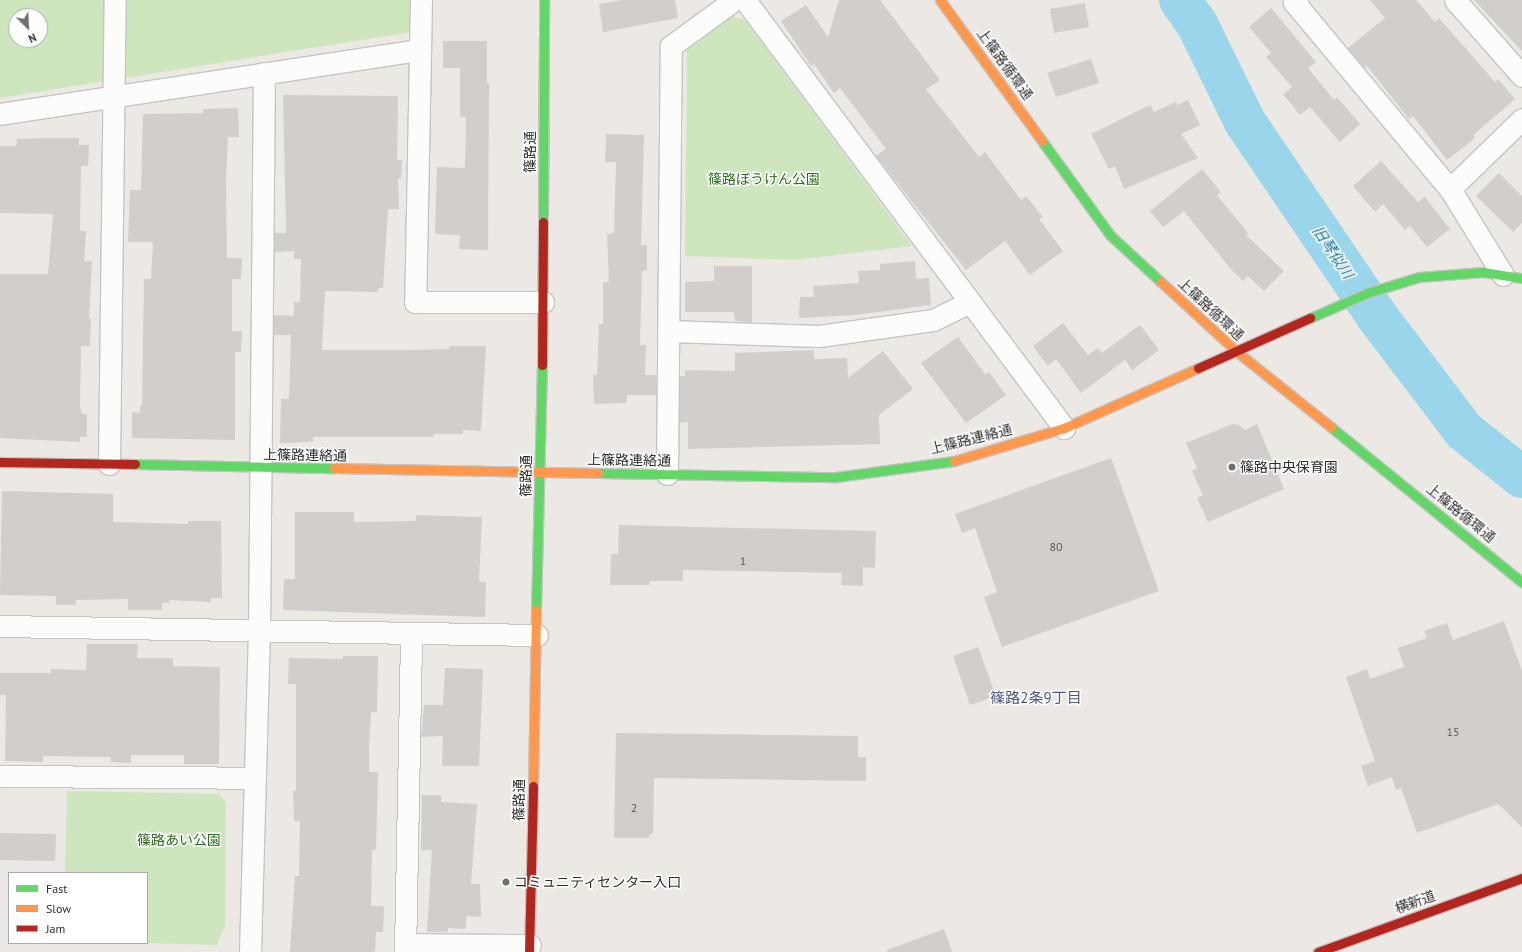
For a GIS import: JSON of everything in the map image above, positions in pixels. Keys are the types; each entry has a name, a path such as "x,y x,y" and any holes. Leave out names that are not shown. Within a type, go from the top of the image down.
{"street":[{"path":"110,464 115,0"},
{"path":"421,0 415,302 543,302"},
{"name":"篠路通","path":"529,949 537,635 543,302 544,0"},
{"path":"667,474 671,46 734,0"},
{"path":"745,0 1064,428"},
{"name":"上篠路循環通","path":"940,0 1110,235 1236,351 1495,558 1522,582"},
{"path":"1297,0 1294,2 1450,189 1503,275"},
{"path":"1456,0 1522,76"},
{"path":"0,114 115,95 420,50"},
{"path":"250,952 259,632 259,469 264,73"},
{"path":"1450,189 1522,119"},
{"name":"上篠路連絡通","path":"0,462 259,469 836,477 952,461 1064,428 1367,293 1419,277 1503,275"},
{"path":"668,331 819,336 932,320 970,302"},
{"path":"0,626 259,632 537,635"},
{"path":"411,633 405,948 529,949"},
{"path":"0,776 255,778"},
{"name":"横新道","path":"1318,952 1522,878"}],"green space":[{"path":"0,0 411,0 411,32 0,98"},
{"name":"篠路ぼうけん公園","path":"732,16 745,20 912,246 795,260 685,256 687,50"},
{"name":"篠路あい公園","path":"67,791 219,794 226,802 225,926 217,945 148,943 148,872 65,872"}],"building":[{"path":"623,0 675,0 678,18 603,32 599,4"},
{"path":"839,0 880,0 940,80 926,89 979,157 985,152 1021,200 1026,196 1043,217 1039,219 1063,251 1030,275 1005,241 966,270 876,156 886,149 840,88 834,93 814,64 811,66 781,21 806,5 828,37"},
{"path":"1370,0 1416,0 1435,22 1439,18 1495,82 1498,79 1515,99 1473,135 1475,138 1447,160 1413,116 1409,119 1367,66 1365,68 1348,48 1385,18"},
{"path":"1474,0 1522,0 1522,51"},
{"path":"1085,3 1089,27 1054,33 1050,9"},
{"path":"1271,8 1316,62 1308,68 1334,100 1337,97 1360,124 1340,142 1310,107 1300,115 1283,94 1292,87 1266,57 1271,53 1249,27"},
{"path":"443,41 487,41 487,83 489,83 488,250 459,249 460,235 435,234 437,167 465,168 466,117 460,117 460,68 443,68"},
{"path":"1091,59 1099,83 1056,97 1047,73"},
{"path":"283,95 398,96 397,160 402,160 401,179 398,178 399,209 388,209 383,288 378,288 378,292 325,291 322,350 449,349 449,346 486,346 481,431 463,430 463,434 434,434 433,437 313,437 313,442 280,443 281,399 289,399 291,335 274,335 274,315 294,316 294,302 300,302 301,259 294,259 294,251 275,252 275,233 286,233"},
{"path":"1188,100 1200,125 1181,134 1198,158 1124,189 1115,166 1109,169 1091,134 1150,105 1154,112 1176,102 1177,105"},
{"path":"238,108 239,137 228,137 226,182 227,258 242,258 241,279 232,279 232,331 242,331 241,352 235,352 235,440 132,438 132,412 140,413 140,406 142,406 144,279 151,279 153,242 128,242 130,190 141,190 143,114 203,113 203,109"},
{"path":"606,134 644,135 641,245 647,245 647,270 642,271 640,345 646,345 645,375 656,375 656,395 627,395 627,403 594,404 593,375 597,375 599,324 603,324 603,282 609,282 607,234 614,233 616,162 605,162"},
{"path":"79,138 79,145 89,145 88,166 81,166 80,231 86,231 84,261 92,261 89,319 91,319 90,346 81,346 80,407 82,414 87,414 87,437 80,437 80,442 0,438 0,274 48,274 53,214 0,213 0,146 16,146 17,139"},
{"path":"1381,161 1418,202 1425,197 1450,229 1427,247 1410,226 1405,230 1383,204 1375,212 1353,186"},
{"path":"1202,169 1221,192 1217,195 1248,233 1246,235 1284,271 1264,291 1248,276 1243,281 1230,268 1184,211 1163,227 1150,211"},
{"path":"1499,173 1522,196 1522,223 1513,232 1476,196"},
{"path":"915,261 916,279 929,278 931,305 855,315 799,318 800,297 814,297 813,286 859,283 858,271 880,270 880,264"},
{"path":"714,266 752,266 752,322 735,321 734,312 685,312 685,282 714,281"},
{"path":"1063,323 1088,355 1098,348 1102,353 1140,325 1159,350 1132,370 1125,360 1081,393 1056,359 1048,366 1033,346"},
{"path":"958,337 985,374 989,372 1006,395 966,423 921,363"},
{"path":"814,350 814,359 847,358 848,378 883,351 913,389 879,415 880,444 688,449 688,422 680,423 680,376 685,376 685,370 735,371 735,353"},
{"path":"1232,424 1239,425 1245,430 1257,424 1284,489 1208,522 1197,498 1203,495 1192,471 1197,468 1186,443"},
{"path":"1111,458 1159,591 1002,647 984,597 997,592 975,528 962,533 955,514"},
{"path":"2,491 113,494 113,522 188,524 188,521 221,521 222,598 211,598 211,602 169,600 169,603 162,603 162,610 128,610 128,599 76,600 76,605 56,605 56,596 0,595"},
{"path":"295,512 354,512 354,522 416,521 416,515 482,517 479,582 486,582 485,617 283,610 284,579 295,579"},
{"path":"619,525 876,531 875,568 863,567 863,586 841,585 842,573 683,570 683,581 650,581 650,585 610,585 611,554 618,554"},
{"path":"1504,621 1522,671 1522,827 1498,804 1417,833 1401,788 1396,790 1392,777 1368,786 1361,766 1375,761 1346,677 1367,669 1370,679 1404,667 1398,648 1427,638 1424,631 1447,623 1453,640"},
{"path":"87,644 138,644 137,658 173,658 173,666 220,667 219,764 184,764 184,755 131,755 131,763 111,762 111,757 43,756 43,762 5,761 6,695 0,695 0,673 51,673 51,669 86,670"},
{"path":"978,647 996,696 970,705 953,656"},
{"path":"343,656 378,656 377,712 371,712 369,747 369,772 378,772 376,850 372,850 371,906 384,906 383,932 376,932 375,952 290,952 295,876 299,876 300,821 294,821 293,791 296,791 296,684 288,684 289,658 343,659"},
{"path":"445,668 483,669 479,766 442,766 443,736 421,737 424,705 443,705"},
{"path":"616,733 858,736 858,757 866,757 866,781 654,778 653,834 650,834 649,838 614,838"},
{"path":"422,795 441,795 441,802 477,804 471,884 480,884 481,917 466,916 466,929 448,928 448,932 427,932 432,850 421,850"},
{"path":"0,833 56,834 55,861 0,860"},
{"path":"944,929 952,952 887,952 887,950"}],"waterway":[{"name":"旧琴似川","path":"1180,0 1197,24 1245,122 1376,315 1464,431 1522,477"}],"traffic: fast":[{"path":"543,222 544,0"},
{"path":"1042,141 1110,235 1161,282"},
{"path":"1310,318 1367,293 1419,277 1483,272 1522,278"},
{"path":"536,610 542,365"},
{"path":"1331,427 1522,582"},
{"path":"598,473 836,477 954,461"},
{"path":"135,464 334,468"}],"traffic: slow":[{"path":"940,0 1042,141"},
{"path":"1161,282 1236,351 1331,427"},
{"path":"954,461 1064,428 1198,368"},
{"path":"334,468 598,473"},
{"path":"533,786 536,610"}],"traffic: jam":[{"path":"542,365 543,222"},
{"path":"1198,368 1310,318"},
{"path":"0,462 135,464"},
{"path":"529,952 533,786"},
{"path":"1318,952 1522,878"}],"place":[{"name":"篠路中央保育園","path":"1232,467"},
{"name":"コミュニティセンター入口","path":"506,882"}],"district":[{"name":"篠路2条9丁目","path":"1036,698"}]}
